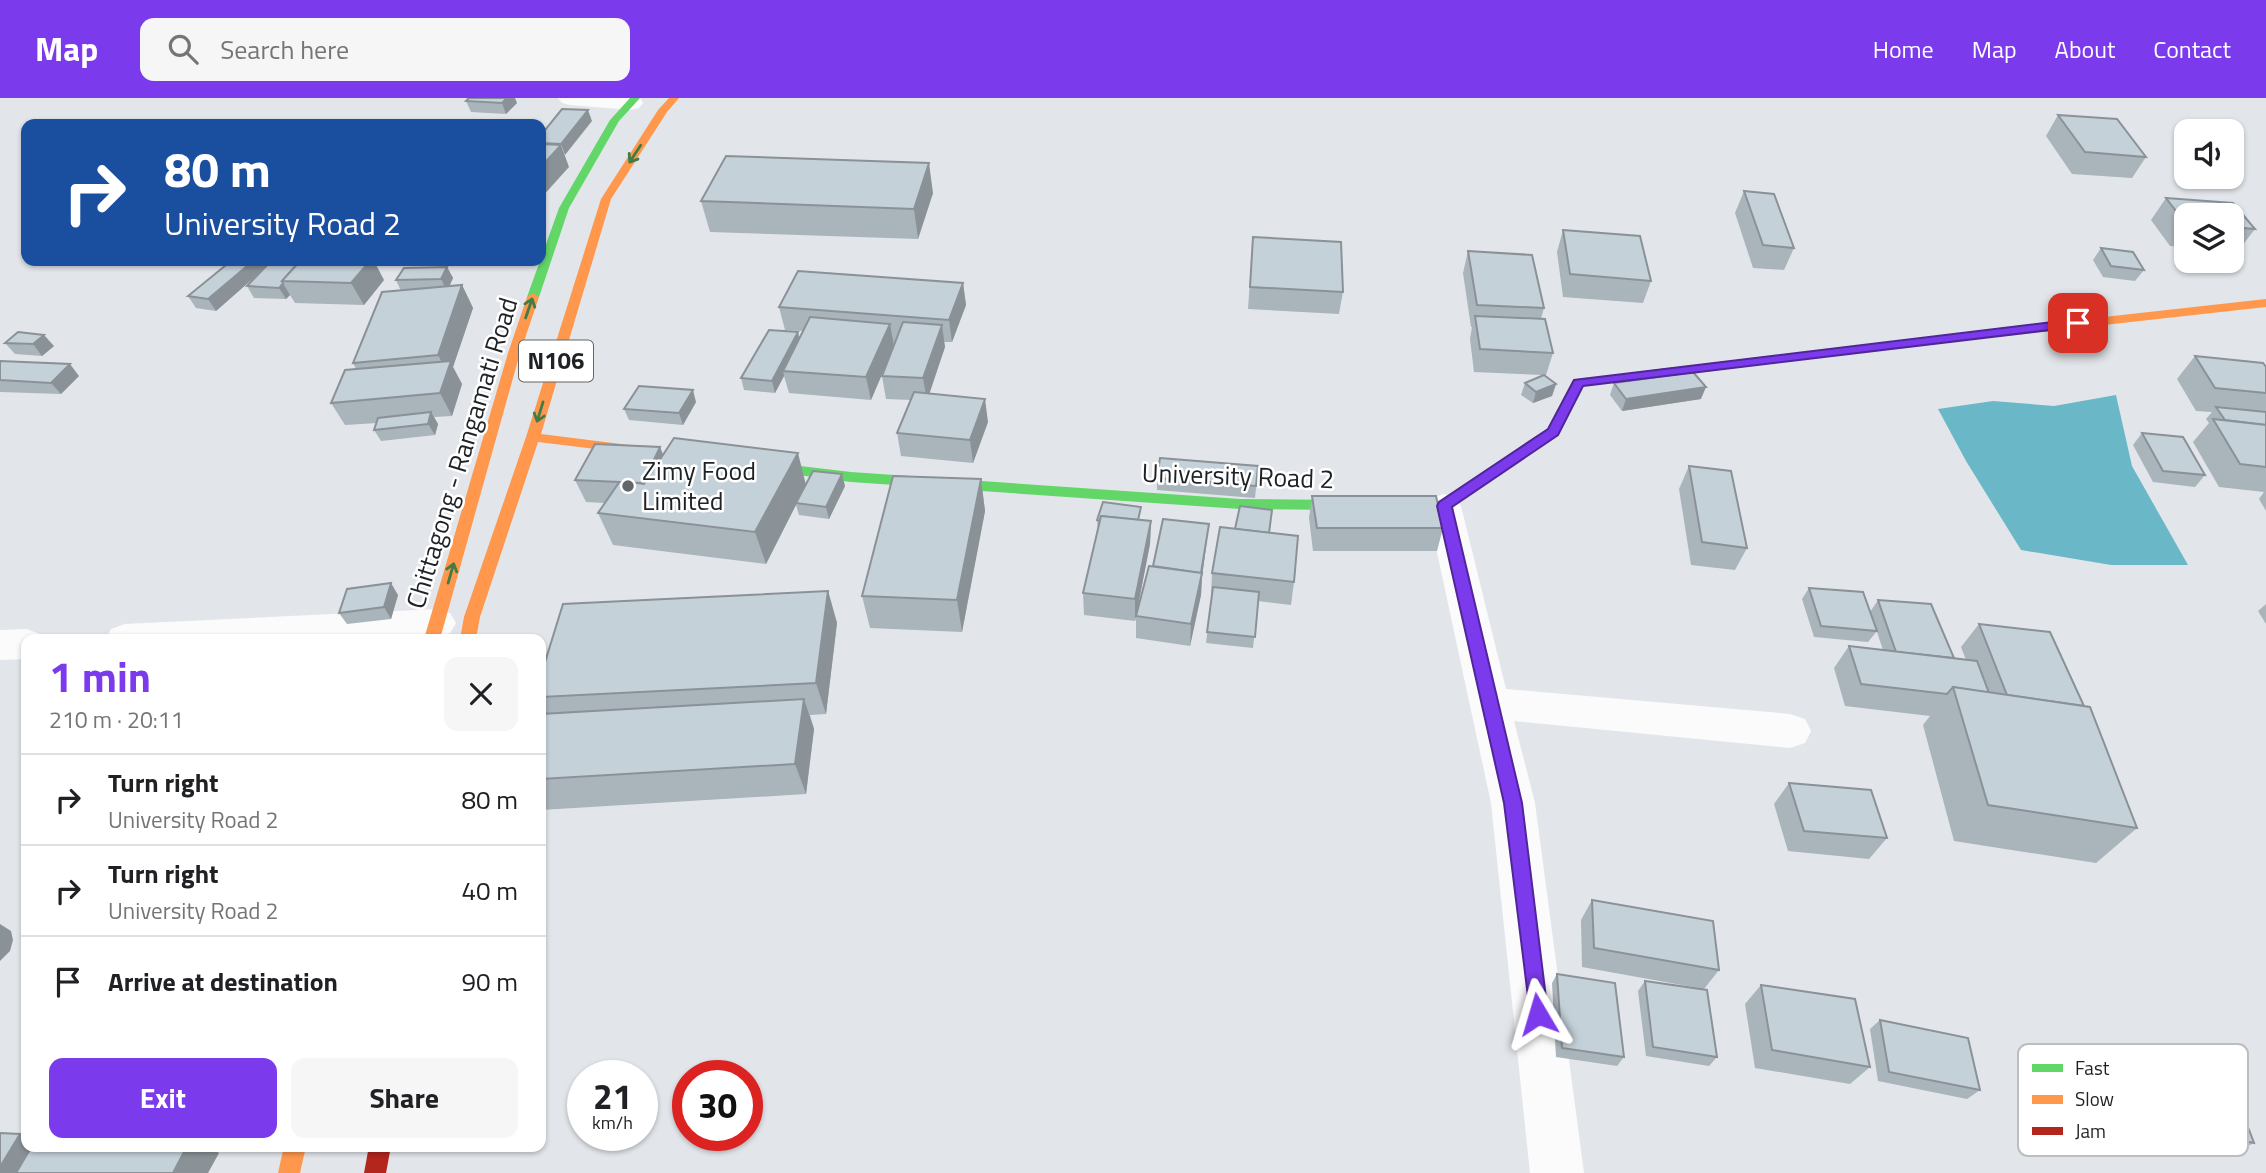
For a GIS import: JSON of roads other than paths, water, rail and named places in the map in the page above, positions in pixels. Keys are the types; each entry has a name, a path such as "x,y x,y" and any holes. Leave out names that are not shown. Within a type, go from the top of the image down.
{"main road":[{"name":"N106","path":"446,634 472,617 533,437 606,199 663,110 674,98"},
{"name":"Chittagong - Rangamati Road","path":"546,260 564,208 615,120 633,100"},
{"name":"Chittagong - Rangamati Road","path":"446,634 514,353 544,266"},
{"path":"1444,506 1553,432 1578,383 2266,303"},
{"path":"533,437 657,453"},
{"name":"University Road 2","path":"740,463 851,477 1240,504 1444,506"},
{"path":"289,1173 294,1152"},
{"path":"375,1173 379,1152"}],"street":[{"path":"569,98 633,100"},
{"path":"1444,506 1513,803 1557,1173"},
{"path":"0,645 21,644"},
{"path":"1489,703 1790,731"}],"water":[{"path":"2116,395 2132,466 2188,565 2111,565 2021,550 1966,461 1938,409 1993,401 2054,406"}],"place":[{"name":"Zimy Food Limited","path":"628,486"}]}
